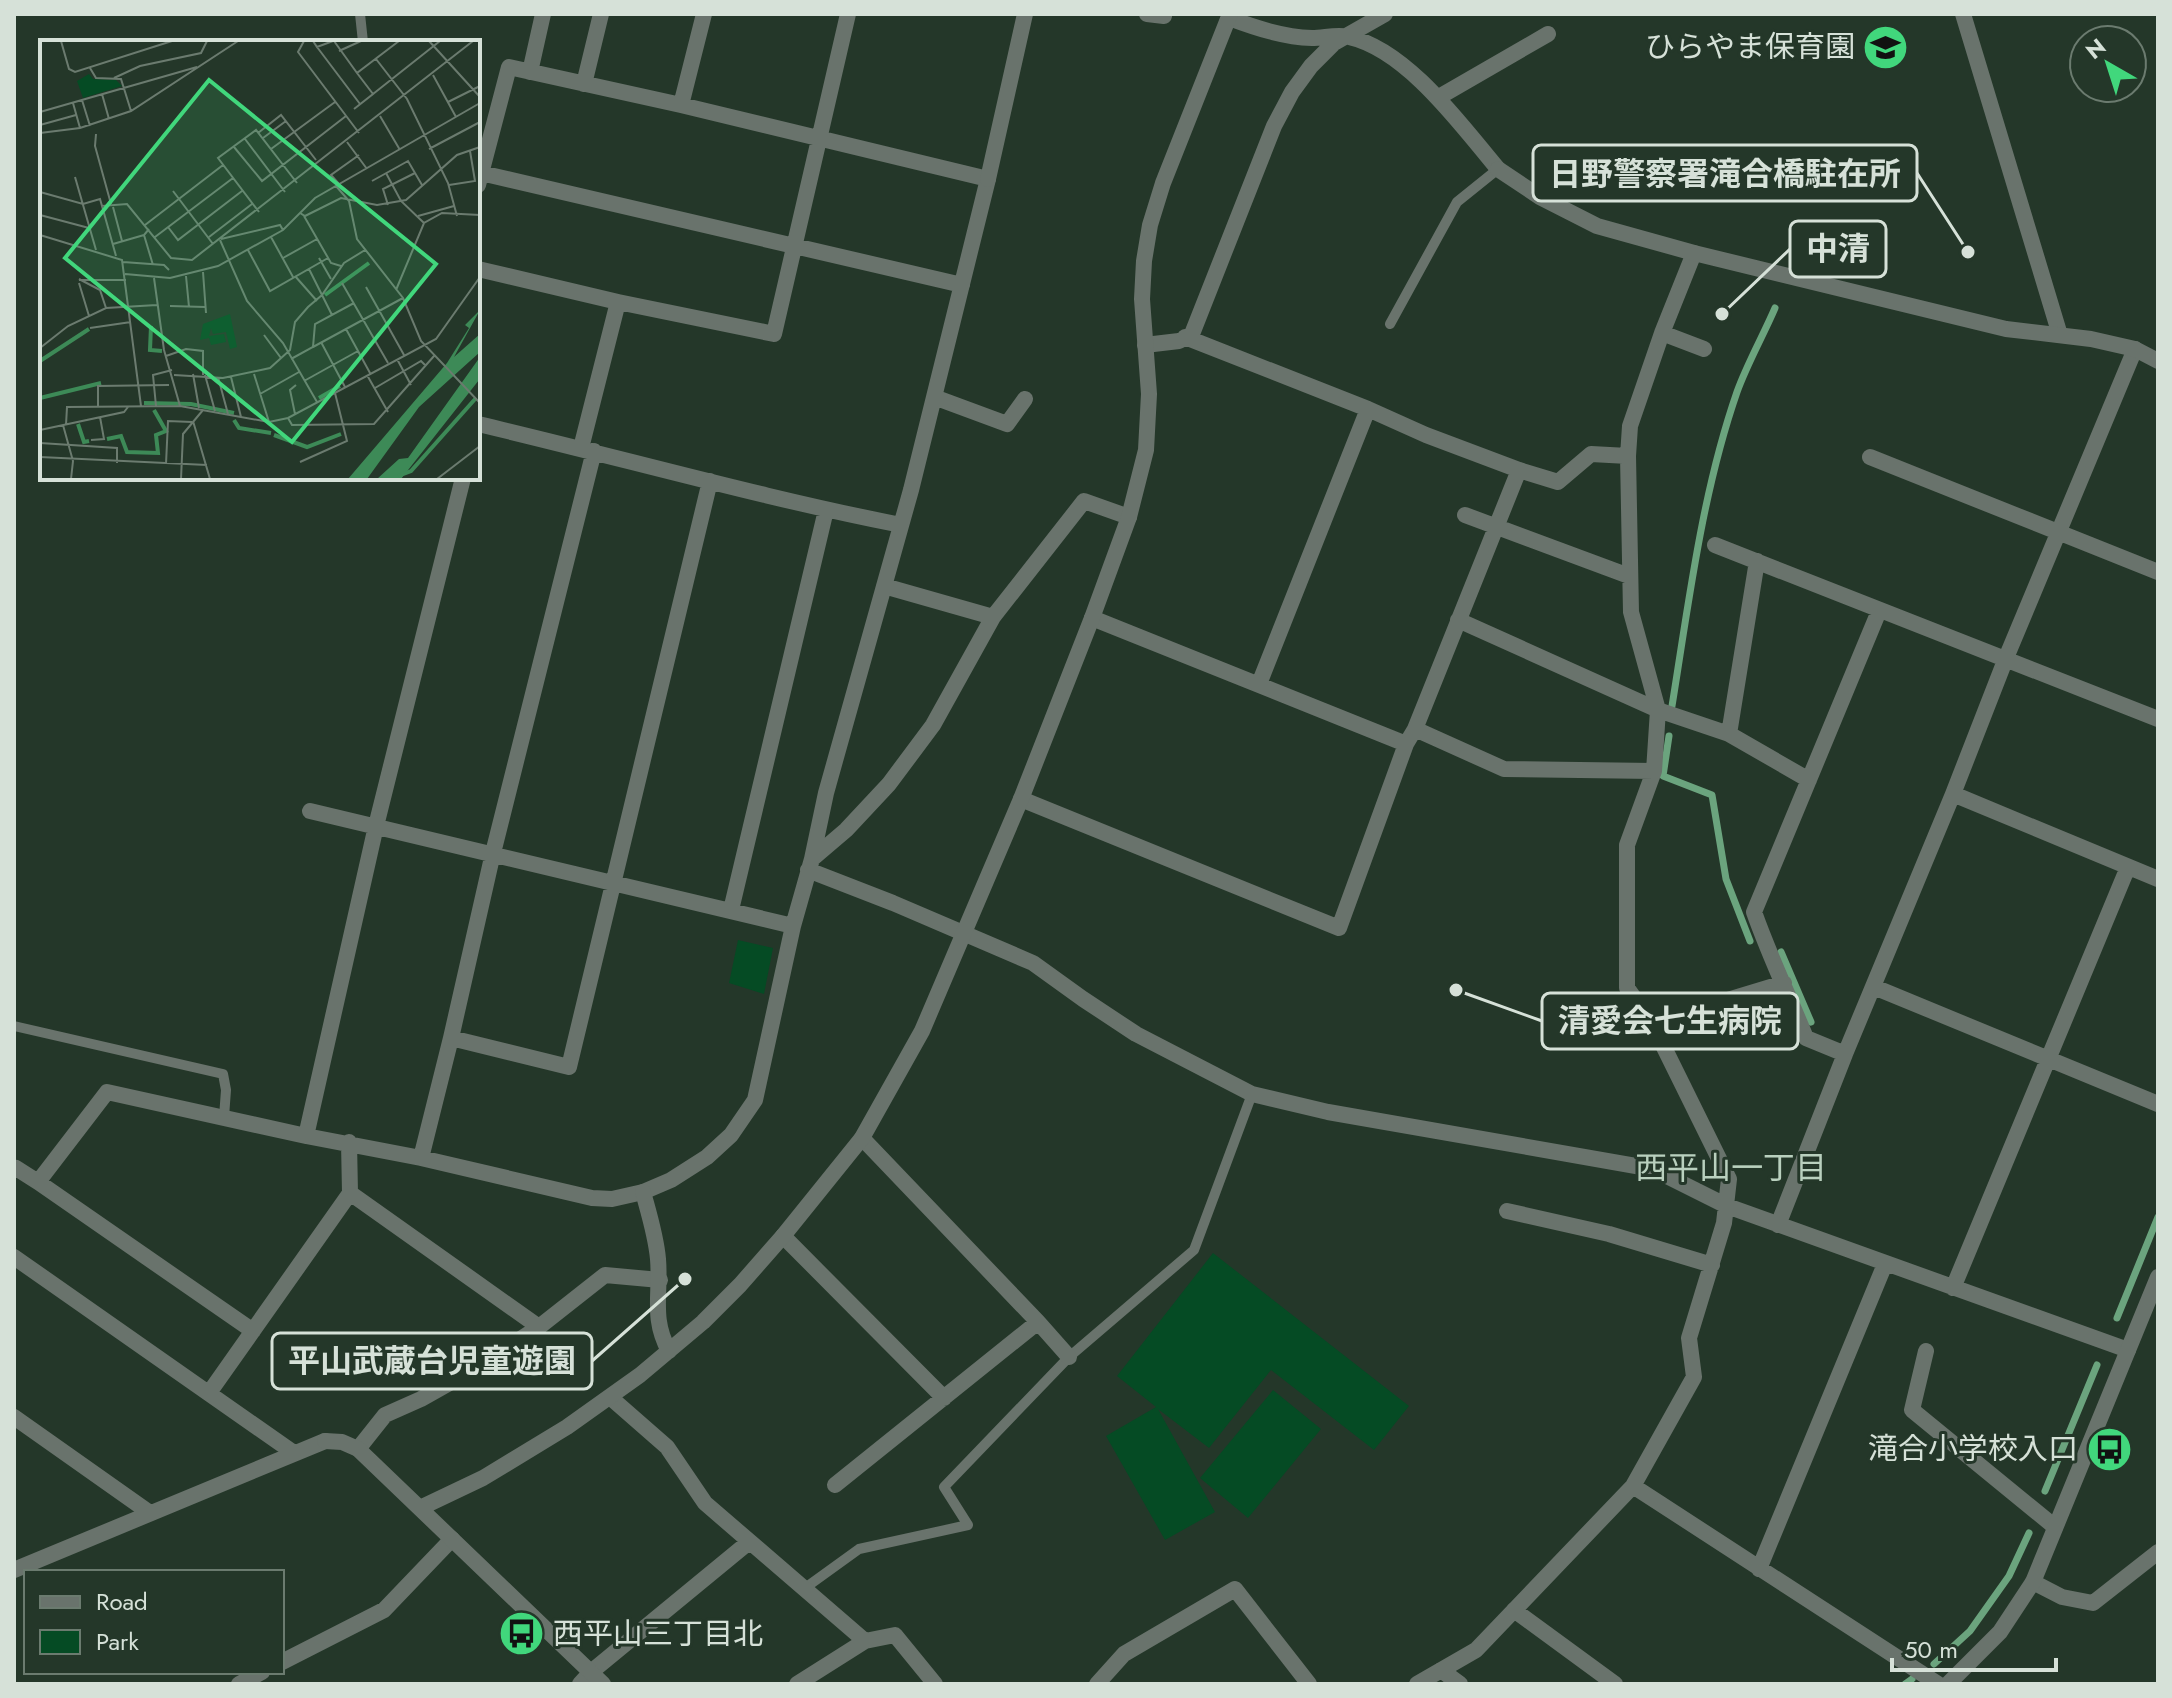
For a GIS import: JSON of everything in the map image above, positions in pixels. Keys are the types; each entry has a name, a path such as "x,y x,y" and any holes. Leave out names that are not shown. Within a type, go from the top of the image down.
{"street":[{"path":"530,72 543,14"},
{"path":"584,84 601,14"},
{"path":"681,105 704,14"},
{"path":"480,269 774,334 848,14"},
{"path":"38,1182 107,1092 306,1136 349,1142 592,1198 612,1199 643,1192 671,1180 707,1157 731,1135 755,1100 826,793 934,397 1025,14"},
{"path":"1147,14 1164,16"},
{"path":"1145,345 1179,341 1192,334 1274,126 1292,92 1311,66 1334,43 1385,14"},
{"path":"1963,14 2060,335"},
{"path":"420,1508 527,1453 611,1398 703,1322 783,1236 862,1138 922,1031 1021,799 1129,517 1146,450 1149,394 1142,299 1150,225 1163,183 1230,16 1288,36 1346,36 1373,45 1439,97 1498,169 1540,197 1597,226 1694,253 2006,329 2091,339 2135,349 2158,361"},
{"path":"1439,97 1548,34"},
{"path":"962,285 796,245 480,179 509,67 988,179"},
{"path":"1417,1684 1476,1650 1633,1486 1694,1377 1689,1338 1724,1223 1729,1179 1652,1023 1627,988 1627,845 1654,771 1658,710 1631,612 1630,426 1694,253"},
{"path":"421,1158 588,450 618,302"},
{"path":"1662,333 1704,349"},
{"path":"1185,337 1426,435 1558,482 1591,454 1628,456"},
{"path":"1778,1225 2006,658 2135,349"},
{"path":"934,397 1007,424 1025,399"},
{"path":"1259,684 1368,409"},
{"path":"480,424 826,510 901,525"},
{"path":"1870,457 2158,572"},
{"path":"1021,799 1339,928 1410,737 1519,470"},
{"path":"306,1136 376,826 462,480"},
{"path":"451,1038 569,1067 710,481"},
{"path":"810,864 889,784 933,725 993,617 1084,501 1129,517"},
{"path":"731,910 826,510"},
{"path":"1465,515 1629,576"},
{"path":"1715,545 2158,719"},
{"path":"1729,734 1757,561"},
{"path":"884,586 993,617"},
{"path":"1845,1054 1806,1038 1754,912 1879,611"},
{"path":"1092,618 1259,684 1504,769 1654,771"},
{"path":"1458,620 1658,710 1729,734 1809,780"},
{"path":"1953,794 2158,879"},
{"path":"310,811 793,926"},
{"path":"810,864 1033,963 1136,1034 1252,1094 1328,1112 1653,1169 1727,1206 2128,1350"},
{"path":"1953,1288 2128,867"},
{"path":"1652,1023 1784,983"},
{"path":"1874,987 2158,1104"},
{"path":"862,1138 1069,1357"},
{"path":"209,1393 350,1193 349,1142"},
{"path":"15,1168 253,1331"},
{"path":"643,1192 654,1233 660,1280 658,1322 669,1351"},
{"path":"350,1193 539,1327"},
{"path":"1507,1211 1609,1234 1712,1265"},
{"path":"783,1236 944,1398"},
{"path":"14,1257 294,1453"},
{"path":"1759,1569 1885,1264"},
{"path":"358,1449 385,1415 476,1368 539,1327 605,1275 660,1280"},
{"path":"1948,1684 2000,1632 2033,1582 2158,1277"},
{"path":"835,1485 1038,1322"},
{"path":"1926,1351 1912,1410 2055,1527"},
{"path":"611,1398 667,1447 705,1503 865,1641"},
{"path":"14,1417 150,1513"},
{"path":"14,1570 294,1453 325,1441 342,1442 358,1449 420,1508 592,1680 749,1542"},
{"path":"1633,1486 1938,1684"},
{"path":"284,1661 384,1610 452,1539"},
{"path":"2033,1582 2062,1597 2093,1603 2158,1552"},
{"path":"1097,1684 1124,1654 1235,1589 1309,1684"},
{"path":"1514,1610 1615,1684"},
{"path":"797,1684 865,1641 895,1635 935,1684"},
{"path":"1441,1670 1460,1684"},
{"path":"239,1684 258,1674"}],"lane":[{"path":"360,14 363,40"},
{"path":"1390,324 1457,202 1498,169"},
{"path":"14,1026 223,1074 226,1090 224,1117"},
{"path":"805,1588 859,1549 968,1525 944,1487 1069,1357 1194,1250 1252,1094"}],"green space":[{"path":"738,940 773,948 764,994 729,983"},
{"path":"1213,1253 1409,1406 1374,1450 1271,1370 1209,1448 1158,1409 1215,1512 1165,1540 1106,1436 1156,1407 1117,1376"},
{"path":"1273,1390 1321,1429 1248,1518 1200,1478"}],"waterway":[{"path":"1672,706 1714,469 1737,392 1775,308"},
{"path":"1669,736 1663,776 1712,795 1726,879 1750,941"},
{"path":"1781,952 1811,1022"},
{"path":"2117,1318 2158,1217"},
{"path":"2045,1491 2097,1365"},
{"path":"1934,1664 1970,1631 2009,1576 2029,1533"},
{"path":"1905,1684 1912,1679"}],"place":[{"name":"ひらやま保育園","path":"1886,47"},
{"name":"日野警察署滝合橋駐在所","path":"1968,252"},
{"name":"中清","path":"1722,314"},
{"name":"清愛会七生病院","path":"1456,990"},
{"name":"平山武蔵台児童遊園","path":"685,1279"},
{"name":"滝合小学校入口","path":"2109,1449"},
{"name":"西平山三丁目北","path":"522,1634"}],"district":[{"name":"西平山一丁目","path":"1731,1168"}]}
